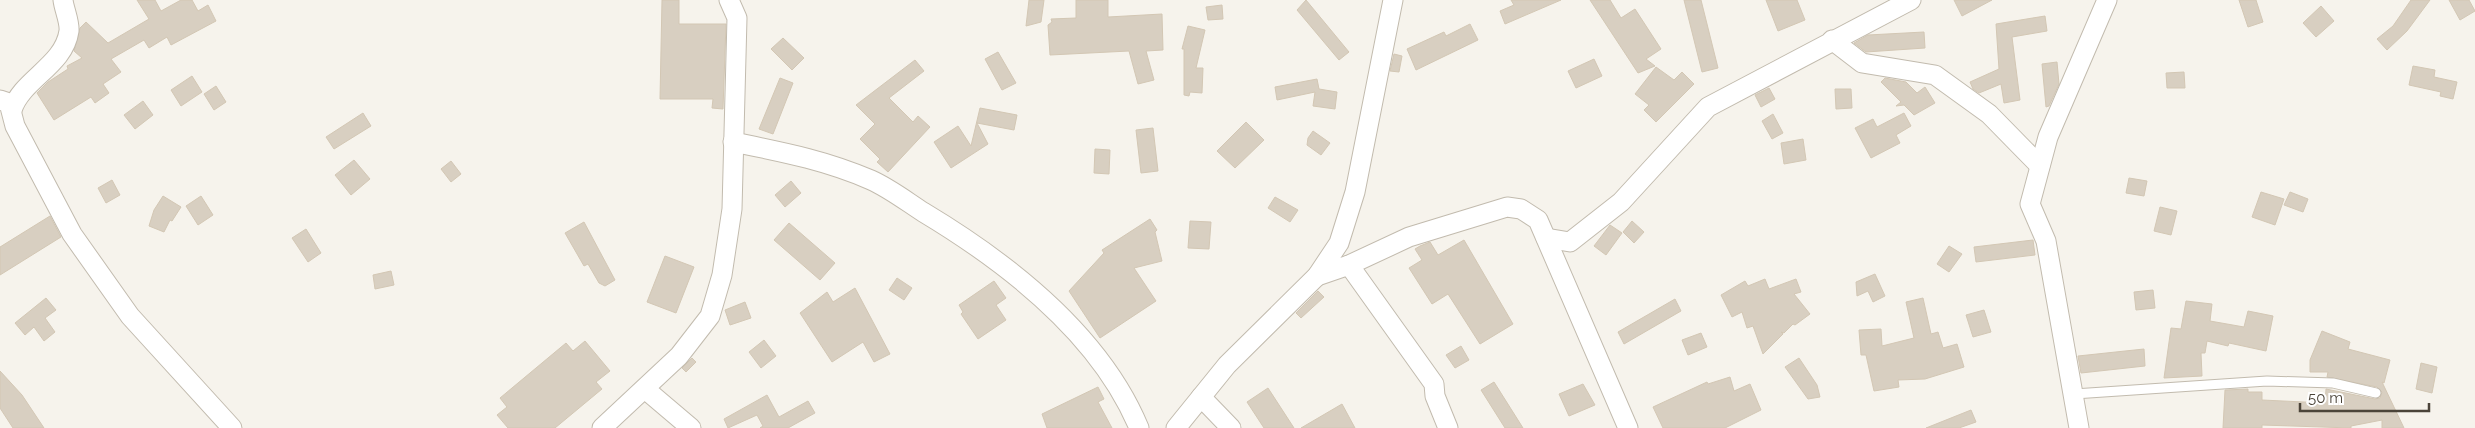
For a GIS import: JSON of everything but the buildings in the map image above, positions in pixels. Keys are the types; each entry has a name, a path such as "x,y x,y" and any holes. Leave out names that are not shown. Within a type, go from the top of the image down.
{"street":[{"path":"63,0 69,31 58,56 16,98 6,105 15,126 72,234 130,316 232,428"},
{"path":"602,428 678,356 710,316 722,275 732,209 732,142 737,18 730,0"},
{"path":"1176,428 1227,365 1317,276 1339,243 1355,192 1393,0"},
{"path":"1546,238 1570,242 1621,202 1708,107 1911,0"},
{"path":"2079,428 2046,241 2030,204 2048,137 2106,0"},
{"path":"1832,40 1862,63 1935,75 1989,114 2040,166"},
{"path":"732,142 804,156 873,181 959,233 1056,309 1110,373 1139,428"},
{"path":"1317,276 1348,265 1409,237 1506,207 1521,209 1538,220 1628,428"},
{"path":"1348,265 1434,384 1436,396 1448,428"},
{"path":"645,389 691,428"},
{"path":"1201,397 1231,428"}],"lane":[{"path":"2074,394 2267,381 2333,382 2376,393"}]}
